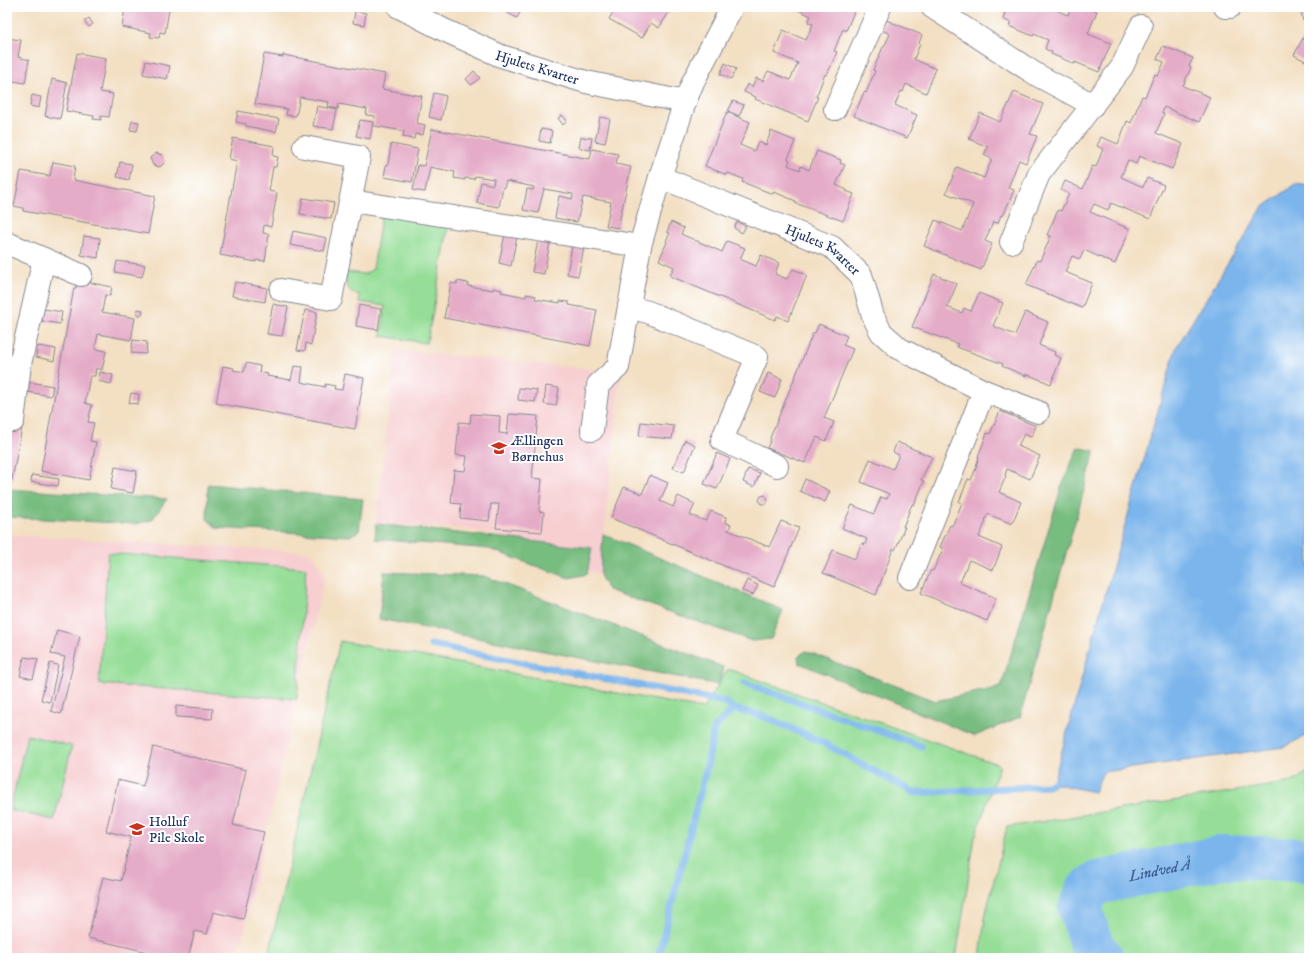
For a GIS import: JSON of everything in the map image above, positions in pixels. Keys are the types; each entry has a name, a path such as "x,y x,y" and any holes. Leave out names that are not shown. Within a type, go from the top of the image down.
{"street":[{"name":"Hjulets Kvarter","path":"399,7 501,56 586,82 685,102"},
{"path":"592,430 598,385 618,367 640,246 660,177 693,82 732,7"},
{"path":"836,109 880,7"},
{"path":"932,7 1037,75 1093,104"},
{"path":"1225,7 1230,7"},
{"path":"1011,242 1039,174 1122,67 1141,26"},
{"path":"281,290 331,299 359,157 304,147"},
{"name":"Hjulets Kvarter","path":"660,177 832,246 861,275 873,316 881,332 900,349 984,391 1038,412"},
{"path":"351,202 640,246"},
{"path":"7,243 81,275"},
{"path":"13,421 14,364 44,259"},
{"path":"629,307 648,312 757,357 722,440 777,466"},
{"path":"910,578 984,391"}],"shaded area":[{"name":"Ællingen Børnehus","path":"395,350 621,372 600,575 504,537 466,529 376,524"},
{"name":"Holluf Pile Skole","path":"7,535 309,552 325,574 238,958 7,958"}],"green space":[{"path":"382,212 449,223 427,343 381,336 385,306 359,302 360,295 349,290 346,284 345,272 365,274 373,269"},
{"path":"1078,447 1095,451 1020,717 975,736 799,663 798,656 806,651 935,701 1001,687 1061,488"},
{"path":"208,484 363,499 359,531 350,536 217,528 207,519"},
{"path":"7,489 167,499 152,520 136,524 7,517"},
{"path":"376,524 592,548 587,574 569,578 489,549 375,539"},
{"path":"603,534 783,610 771,639 752,641 608,590 600,575"},
{"path":"108,553 306,568 297,699 99,684"},
{"path":"384,572 484,576 723,667 719,685 379,619"},
{"path":"340,641 703,709 728,669 1000,765 975,837 956,958 268,958"},
{"path":"27,735 72,746 54,820 10,810"},
{"path":"1309,771 1309,958 980,958 985,917 1007,827 1293,782"}],"water":[{"path":"1296,184 1309,186 1309,734 1284,747 1103,772 1094,792 1053,783 1100,612 1176,348 1262,208"}],"building":[{"path":"125,7 157,7 169,10 165,33 160,32 159,38 150,37 151,33 122,27"},
{"path":"509,7 523,7 517,18 506,12"},
{"path":"616,7 672,7 659,28 651,23 642,38 609,19"},
{"path":"792,7 856,7 846,31 843,29 834,51 837,52 827,75 825,74 816,97 818,97 808,121 755,99 756,97 744,92 747,84 752,87 756,78 763,81 768,71 790,80 798,63 774,53 783,30 806,40 813,24 808,22 811,16"},
{"path":"992,7 1048,7 1068,15 1071,7 1088,7 1097,11 1088,34 1111,43 1099,72 1051,54 1052,52 1045,49 1048,40 1034,34 1033,36 1009,26 1011,23 1003,19 1005,13"},
{"path":"1309,10 1309,19 1303,21 1301,12"},
{"path":"355,11 366,13 364,25 353,23"},
{"path":"89,18 93,24 89,27 84,21"},
{"path":"886,20 922,35 914,59 936,69 926,93 906,84 895,105 917,115 907,138 854,116 864,92 866,93 875,71 873,70 890,34 882,30"},
{"path":"1309,27 1309,63 1294,55"},
{"path":"7,38 21,40 18,57 29,60 25,83 13,81 13,83 7,82"},
{"path":"1163,46 1193,58 1183,86 1210,97 1199,122 1164,107 1162,113 1164,114 1156,133 1183,144 1172,169 1139,156 1136,164 1128,160 1121,177 1143,187 1147,178 1164,185 1150,219 1111,203 1108,210 1094,204 1090,212 1130,229 1115,264 1084,250 1080,259 1072,256 1065,272 1092,283 1082,308 1026,285 1037,260 1040,261 1051,236 1047,235 1058,210 1061,211 1069,194 1061,190 1065,181 1083,189 1092,166 1096,167 1103,149 1097,146 1101,137 1118,144 1127,121 1131,123 1142,96 1145,97 1155,74 1158,76 1164,62 1157,59"},
{"path":"77,53 106,58 100,92 113,94 109,117 101,116 101,120 93,119 94,116 66,111"},
{"path":"264,54 283,57 283,55 385,74 382,89 422,96 417,123 425,125 423,135 415,134 414,139 403,137 404,131 374,126 375,116 366,115 367,109 339,104 338,109 328,107 329,102 300,97 296,116 286,115 287,109 255,104"},
{"path":"146,61 170,66 167,79 143,74"},
{"path":"725,63 736,69 731,79 720,74"},
{"path":"474,71 480,78 471,85 466,79"},
{"path":"52,79 67,83 60,119 45,116"},
{"path":"1014,92 1043,104 1030,134 1037,136 1026,163 1019,160 1008,188 1014,190 1003,216 1001,215 998,223 993,222 985,241 992,244 981,270 924,246 935,220 962,231 973,204 946,193 957,167 984,178 992,159 984,155 988,147 969,139 980,113 1000,122"},
{"path":"434,93 446,96 441,120 429,117"},
{"path":"32,95 41,97 39,108 30,106"},
{"path":"733,101 744,105 739,116 728,111"},
{"path":"317,106 337,110 333,129 313,126"},
{"path":"238,111 279,119 276,132 246,126 246,124 236,122"},
{"path":"727,112 750,122 740,145 754,151 758,142 766,145 771,131 795,141 788,159 790,160 788,165 800,170 801,166 809,170 817,151 841,160 840,163 845,165 836,185 854,194 843,221 795,203 796,201 774,192 773,194 742,182 743,179 728,173 727,175 705,166"},
{"path":"562,115 567,121 563,125 558,118"},
{"path":"600,117 610,119 605,143 595,141"},
{"path":"360,120 373,122 370,139 356,136"},
{"path":"132,121 139,122 137,131 130,130"},
{"path":"432,129 590,159 592,149 618,154 616,164 631,167 618,228 606,226 611,202 583,197 577,222 555,218 559,196 572,199 573,194 544,189 538,213 523,210 527,189 533,190 534,187 506,181 504,188 503,187 499,207 477,203 481,182 493,185 494,179 475,176 474,179 465,178 465,180 454,178 455,172 430,167 425,192 413,190 418,165 424,166"},
{"path":"541,129 552,131 550,143 539,141"},
{"path":"581,137 592,138 590,150 579,148"},
{"path":"233,138 274,146 273,156 278,157 276,167 273,167 269,191 277,193 271,227 264,225 263,233 269,234 265,261 256,260 256,262 220,255 237,161 229,159"},
{"path":"391,144 418,149 412,182 384,177 386,165 388,165"},
{"path":"156,153 162,155 165,162 160,167 153,165 150,158"},
{"path":"53,162 75,166 73,180 155,196 148,234 23,211 23,208 14,206 21,171 50,176"},
{"path":"120,162 132,164 129,180 117,177"},
{"path":"303,198 334,203 331,219 300,214"},
{"path":"671,222 684,228 681,234 722,252 727,241 745,248 740,259 756,266 761,255 779,263 775,274 787,279 793,269 807,275 788,321 777,316 775,320 670,276 674,267 659,260 670,233 667,232"},
{"path":"737,222 746,226 742,233 734,228"},
{"path":"293,231 327,238 324,251 290,245"},
{"path":"505,234 517,236 511,266 499,263"},
{"path":"84,236 100,238 98,258 81,255"},
{"path":"538,240 550,242 544,274 532,272"},
{"path":"572,246 584,248 578,276 567,274"},
{"path":"117,261 145,265 142,277 115,272"},
{"path":"934,274 957,284 947,307 962,313 964,308 971,311 979,293 1003,303 993,326 1015,335 1025,312 1048,322 1039,345 1055,352 1054,355 1061,358 1051,384 1026,374 1026,376 1002,366 1003,364 957,347 958,344 912,327"},
{"path":"77,280 112,287 110,296 105,295 102,312 135,318 131,340 98,334 95,349 106,351 102,370 96,368 95,376 90,376 85,403 92,405 88,422 94,423 90,441 96,442 89,480 41,471 74,288 76,288"},
{"path":"457,281 468,283 468,286 493,290 493,288 502,290 501,292 526,297 526,294 536,296 535,299 560,303 560,301 569,302 569,305 597,310 590,346 444,318 451,283 457,284"},
{"path":"235,282 267,288 265,302 232,296"},
{"path":"273,304 288,307 282,336 267,334"},
{"path":"359,305 381,309 378,330 356,326"},
{"path":"44,309 62,312 60,324 42,321"},
{"path":"138,309 143,310 142,315 137,315"},
{"path":"305,310 317,312 311,345 306,343 305,351 297,350"},
{"path":"819,324 847,336 843,345 853,349 824,418 834,422 826,441 817,437 805,463 767,448 813,333 815,333"},
{"path":"133,340 147,342 146,354 131,353"},
{"path":"38,346 56,349 54,361 36,357"},
{"path":"246,363 260,366 259,372 268,374 267,376 291,380 294,366 303,367 301,382 325,387 325,384 335,386 334,389 342,390 345,374 364,378 355,429 216,403 223,366 244,372"},
{"path":"100,372 113,375 111,384 98,381"},
{"path":"768,373 782,379 775,398 760,392"},
{"path":"30,382 53,386 51,396 28,392"},
{"path":"546,386 559,388 556,406 544,404"},
{"path":"519,388 537,390 535,402 518,400"},
{"path":"131,393 139,394 138,404 129,403"},
{"path":"1000,411 1036,426 1031,437 1024,434 1018,446 1040,456 1030,479 1007,469 1006,476 999,492 1021,502 1012,524 988,514 985,520 986,521 979,537 1002,547 993,570 969,560 960,583 996,598 987,621 921,593 931,570 933,571 943,549 940,547 950,525 952,526 962,503 959,502 968,479 971,480 977,466 978,457 987,433 990,434"},
{"path":"471,414 500,416 499,433 507,434 509,414 538,416 532,478 542,479 539,511 544,512 542,532 496,528 499,504 491,504 489,521 460,518 461,504 451,503 454,470 465,471 467,456 456,455 459,422 470,423"},
{"path":"641,422 674,426 672,439 639,436"},
{"path":"7,425 22,427 12,480 7,480"},
{"path":"685,440 695,445 684,472 673,468"},
{"path":"897,442 932,457 921,480 924,481 914,505 912,504 903,527 905,527 895,550 893,549 876,595 823,573 833,550 855,559 862,543 865,545 867,539 842,528 852,505 874,514 881,497 887,499 889,494 861,482 870,459 893,469 899,455 893,452"},
{"path":"717,453 730,459 717,489 704,484"},
{"path":"115,467 137,471 133,493 111,489"},
{"path":"748,469 760,473 754,487 743,482"},
{"path":"32,475 59,479 58,486 31,482"},
{"path":"650,475 668,483 660,501 673,507 678,496 695,504 690,515 706,521 711,511 726,517 725,522 731,525 728,530 769,547 781,521 799,528 774,587 611,518 624,487 642,494"},
{"path":"805,479 830,491 825,502 800,491"},
{"path":"765,495 768,499 766,504 761,504 759,500 761,496"},
{"path":"747,580 758,585 753,595 742,591"},
{"path":"57,630 80,636 61,714 51,711 65,657 51,654"},
{"path":"24,657 38,659 33,679 20,676"},
{"path":"50,663 58,665 50,702 41,700"},
{"path":"176,706 213,709 212,719 176,717"},
{"path":"153,747 246,770 233,825 264,832 243,919 213,912 207,934 195,931 188,958 173,958 88,938 103,877 121,881 131,837 106,831 118,780 143,786"}],"waterway":[{"path":"431,645 725,702 734,709"},
{"path":"745,683 921,746"},
{"path":"658,958 708,762 714,728 734,709 763,716 820,741 914,793 1048,786 1053,783"},
{"name":"Lindved Å","path":"1102,958 1092,946 1080,909 1086,892 1097,883 1223,857 1309,860"}],"place":[{"name":"Ællingen Børnehus","path":"499,448"},
{"name":"Holluf Pile Skole","path":"137,829"}]}
